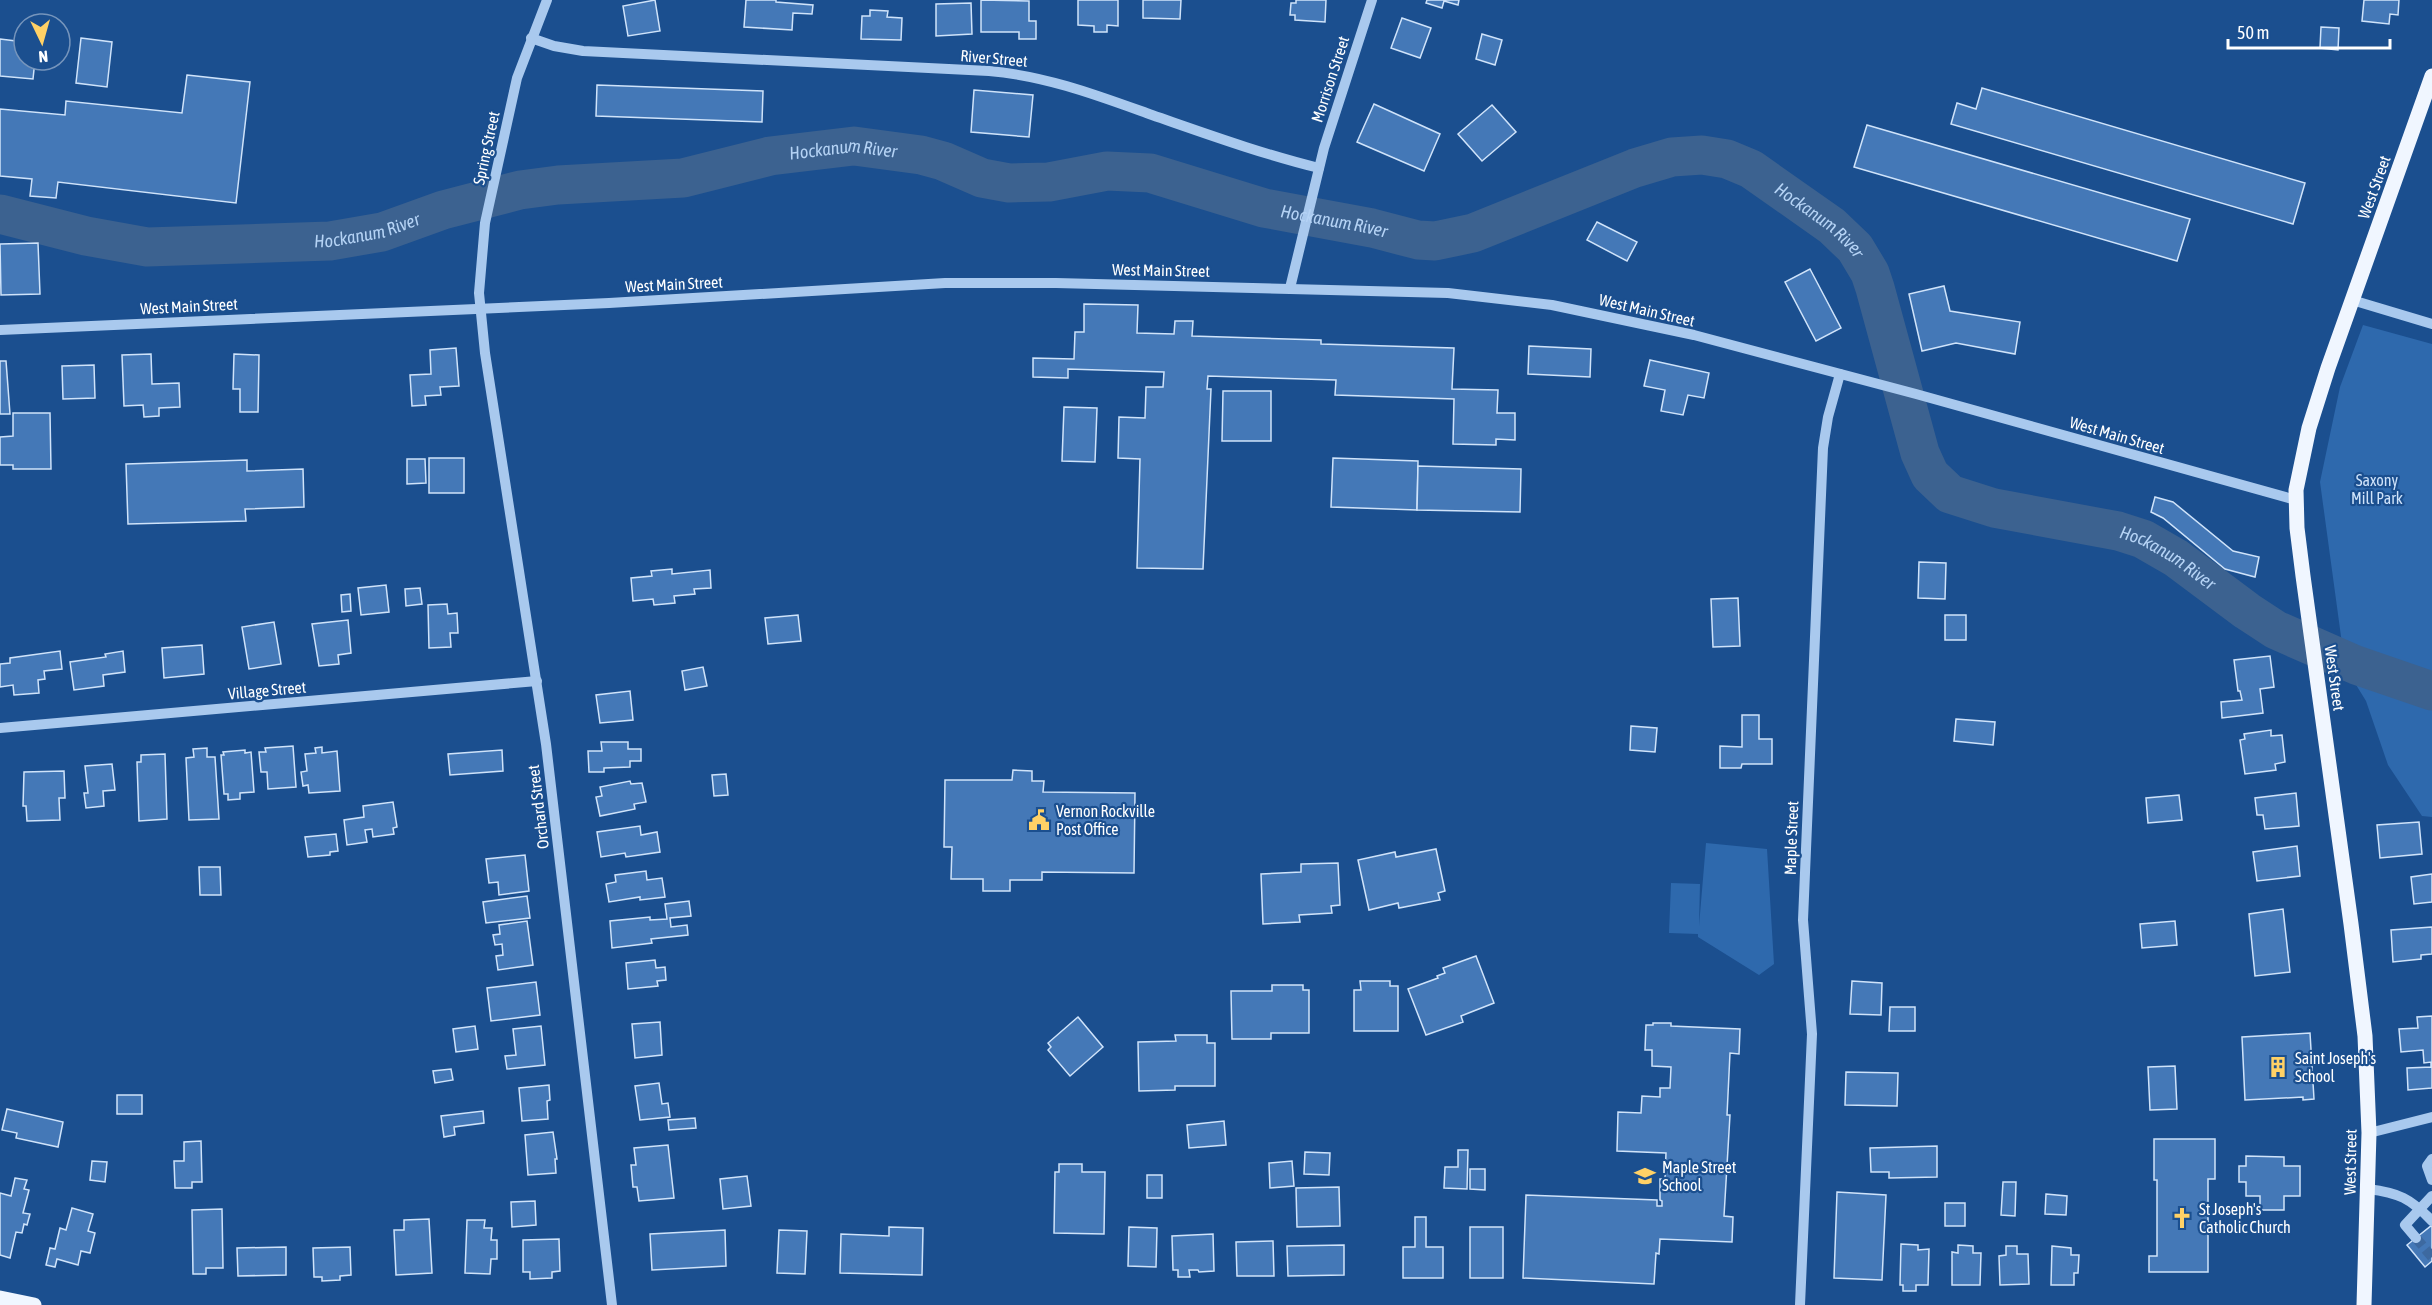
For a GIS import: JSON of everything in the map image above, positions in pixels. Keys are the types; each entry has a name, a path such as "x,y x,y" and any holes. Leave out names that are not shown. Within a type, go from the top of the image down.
{"main road":[{"name":"West Street","path":"2364,1305 2369,1133 2368,1078 2361,1001 2310,630 2297,528 2296,500 2298,476 2309,428 2432,75"},
{"path":"0,1298 34,1305"}],"street":[{"name":"Spring Street","path":"480,308 479,278 483,236 505,128 517,78 547,0"},
{"name":"Morrison Street","path":"1318,168 1372,0"},
{"name":"River Street","path":"531,38 554,46 583,51 989,70 1023,74 1066,84 1269,154 1318,168"},
{"path":"1290,288 1318,168"},
{"name":"West Main Street","path":"0,330 609,303 945,283 1056,283 1407,291 1523,300 1643,323 1916,394 2296,500"},
{"path":"2352,300 2432,324"},
{"name":"Orchard Street","path":"480,308 537,681 612,1305"},
{"name":"Maple Street","path":"1800,1305 1812,1034 1802,934 1806,829 1823,448 1828,417 1840,374"},
{"name":"Village Street","path":"0,728 537,681"},
{"path":"2369,1133 2432,1118"},
{"path":"2432,1159 2427,1166 2432,1180"},
{"path":"2368,1189 2396,1193 2420,1209 2432,1221"},
{"path":"2416,1238 2405,1225 2432,1196"}],"green space":[{"name":"Saxony Mill Park","path":"2363,325 2432,344 2432,817 2422,816 2388,765 2366,701 2350,675 2346,673 2320,482 2340,387"},
{"path":"1706,843 1767,849 1774,964 1759,975 1698,937 1698,934 1669,933 1671,883 1700,884 1699,926"}],"building":[{"path":"655,0 660,31 628,36 623,6"},
{"path":"746,0 776,0 776,2 813,5 812,14 793,13 792,30 744,27"},
{"path":"981,0 1029,1 1029,21 1036,21 1036,39 1019,39 1019,32 981,32"},
{"path":"1078,0 1118,0 1118,26 1107,25 1107,32 1094,32 1094,26 1078,25"},
{"path":"1143,0 1181,0 1180,19 1143,18"},
{"path":"1296,0 1326,0 1325,22 1295,20 1295,15 1290,15 1291,3 1296,3"},
{"path":"1427,0 1459,0 1458,5 1444,1 1442,8 1426,3"},
{"path":"2364,0 2399,0 2398,15 2390,14 2389,24 2362,21"},
{"path":"971,3 972,34 936,36 936,4"},
{"path":"870,10 888,11 887,17 902,18 901,40 861,39 862,16 870,16"},
{"path":"1402,18 1431,28 1420,58 1391,48"},
{"path":"2321,27 2339,28 2338,50 2320,48"},
{"path":"1482,34 1502,40 1495,65 1476,59"},
{"path":"81,38 112,42 107,87 76,83"},
{"path":"0,39 12,40 12,72 34,72 33,79 0,76"},
{"path":"187,75 250,82 236,203 58,182 56,198 30,196 32,179 0,176 0,109 65,115 66,101 182,113"},
{"path":"597,85 763,91 762,122 596,116"},
{"path":"1982,88 2305,183 2293,224 1951,124 1957,103 1976,109"},
{"path":"974,90 1033,95 1029,137 971,132"},
{"path":"1374,104 1440,134 1424,171 1357,142"},
{"path":"1492,105 1516,132 1482,161 1458,134"},
{"path":"1867,125 2190,219 2177,261 1854,167"},
{"path":"1597,222 1637,242 1627,261 1587,240"},
{"path":"38,243 40,294 1,295 0,244"},
{"path":"1810,269 1841,328 1816,341 1785,282"},
{"path":"1944,286 1950,311 2020,322 2015,354 1956,343 1922,351 1909,294"},
{"path":"1084,304 1138,305 1137,333 1174,334 1175,321 1193,321 1192,336 1321,340 1321,344 1454,348 1452,389 1498,390 1497,413 1515,413 1515,440 1496,439 1496,445 1453,444 1454,399 1335,395 1336,380 1208,376 1207,389 1211,389 1203,569 1137,568 1140,459 1118,458 1119,417 1145,418 1146,387 1163,387 1164,372 1068,369 1068,378 1033,377 1033,358 1074,359 1075,332 1084,332"},
{"path":"1529,346 1591,349 1590,377 1528,374"},
{"path":"456,348 459,386 440,387 441,395 425,396 426,405 412,406 410,375 431,374 430,350"},
{"path":"151,354 152,384 179,383 180,407 159,408 159,416 144,417 143,405 124,406 122,355"},
{"path":"234,354 259,355 258,412 240,412 240,389 233,389"},
{"path":"1650,360 1709,373 1704,398 1688,395 1683,415 1661,411 1665,390 1644,386"},
{"path":"0,361 6,361 10,414 0,414"},
{"path":"94,365 95,398 63,399 62,366"},
{"path":"1223,391 1271,391 1271,441 1222,441"},
{"path":"1064,407 1097,408 1095,462 1062,461"},
{"path":"13,413 50,413 51,469 13,469 13,465 0,465 0,437 13,436"},
{"path":"429,458 464,458 464,493 429,493"},
{"path":"1333,458 1418,461 1417,510 1331,507"},
{"path":"407,459 425,459 426,483 407,484"},
{"path":"247,460 247,471 303,469 304,507 245,509 246,521 128,524 126,464"},
{"path":"1418,466 1521,469 1520,512 1417,510"},
{"path":"2155,497 2173,502 2233,551 2259,557 2255,577 2225,569 2163,518 2151,512"},
{"path":"1919,562 1946,563 1945,599 1918,598"},
{"path":"672,569 672,574 710,570 711,588 694,589 695,594 674,596 675,603 654,605 653,599 633,601 631,578 652,576 651,571"},
{"path":"386,585 389,612 361,615 358,588"},
{"path":"420,588 422,604 406,606 405,589"},
{"path":"350,594 351,611 342,612 341,595"},
{"path":"1738,598 1740,646 1713,647 1711,599"},
{"path":"447,604 448,614 457,613 458,633 450,633 451,647 429,648 428,605"},
{"path":"798,615 801,641 768,644 765,618"},
{"path":"1945,615 1966,615 1966,640 1945,640"},
{"path":"348,620 351,653 338,655 339,664 319,666 312,624"},
{"path":"274,622 281,664 249,669 242,627"},
{"path":"202,645 204,674 164,678 162,648"},
{"path":"60,651 62,669 44,671 45,679 38,680 39,693 14,695 13,685 0,687 0,664 10,663 10,658"},
{"path":"123,651 125,672 103,675 104,686 74,690 70,662 106,657 105,654"},
{"path":"2270,656 2274,687 2260,689 2263,713 2222,718 2221,702 2242,700 2240,691 2238,691 2234,660"},
{"path":"703,667 707,686 685,690 682,671"},
{"path":"630,691 633,720 600,723 596,695"},
{"path":"1742,715 1759,715 1759,739 1772,739 1772,764 1742,764 1741,768 1720,768 1720,746 1742,747"},
{"path":"1956,719 1995,722 1993,745 1954,741"},
{"path":"1631,726 1657,728 1655,752 1630,750"},
{"path":"2271,730 2271,736 2282,735 2285,762 2275,764 2276,770 2245,774 2240,740 2245,739 2244,734"},
{"path":"601,742 628,742 628,749 641,749 641,761 630,761 630,767 604,768 604,772 589,772 588,751 602,751"},
{"path":"293,746 296,787 268,789 267,772 261,772 259,752 266,752 265,748"},
{"path":"322,747 322,753 337,751 340,791 309,793 308,785 303,786 301,772 307,771 305,754 316,753 315,748"},
{"path":"207,748 207,757 215,757 219,819 189,820 186,758 194,757 193,749"},
{"path":"245,750 245,753 251,752 254,792 240,793 240,799 228,800 228,794 224,794 221,755 224,755 223,752"},
{"path":"502,750 503,771 450,775 448,754"},
{"path":"165,754 167,819 139,821 137,762 141,762 141,755"},
{"path":"112,764 115,790 103,791 104,806 86,808 84,793 88,793 85,766"},
{"name":"Vernon Rockville Post Office","path":"1013,770 1032,771 1032,781 1044,781 1043,792 1135,793 1134,873 1042,872 1042,880 1010,880 1010,891 983,891 983,879 951,879 952,847 944,847 945,780 1012,780"},
{"path":"64,771 65,798 59,798 60,820 27,821 26,806 23,806 24,772"},
{"path":"726,774 728,795 714,796 712,775"},
{"path":"630,781 631,784 642,783 646,802 634,804 635,809 600,816 596,797 602,796 600,787"},
{"path":"2296,793 2299,826 2265,829 2263,815 2257,815 2255,798"},
{"path":"2179,795 2182,820 2148,823 2146,798"},
{"path":"393,802 397,827 393,828 394,834 373,837 372,829 365,830 367,842 347,845 344,820 364,817 363,806"},
{"path":"2419,822 2422,854 2380,858 2377,825"},
{"path":"640,826 641,835 657,832 660,852 626,857 625,853 601,857 597,832"},
{"path":"336,834 338,851 330,852 330,855 308,857 305,837"},
{"path":"2297,846 2300,876 2257,881 2253,852"},
{"path":"1436,849 1445,891 1438,893 1440,900 1399,908 1398,903 1369,910 1358,860 1395,852 1396,857"},
{"path":"525,855 529,891 499,895 498,882 489,883 486,859"},
{"path":"1338,863 1340,905 1331,906 1332,913 1299,915 1300,922 1263,924 1261,874 1301,872 1301,864"},
{"path":"199,867 220,867 221,895 200,895"},
{"path":"646,871 647,880 662,878 665,897 640,900 640,897 609,902 606,884 616,882 615,875"},
{"path":"2432,874 2432,902 2414,904 2411,877"},
{"path":"527,896 530,918 486,923 483,902"},
{"path":"689,901 691,916 670,918 671,927 687,925 688,935 651,939 652,943 612,948 610,921 650,917 650,920 667,919 665,904"},
{"path":"2283,909 2290,972 2255,976 2249,914"},
{"path":"527,921 533,965 498,970 496,956 503,955 502,944 495,945 493,935 500,934 499,925"},
{"path":"2175,921 2177,945 2142,948 2140,924"},
{"path":"2432,927 2432,954 2421,955 2421,959 2393,962 2391,930"},
{"path":"1476,956 1494,1003 1461,1016 1463,1022 1426,1035 1408,989 1438,978 1437,976 1445,973 1443,968"},
{"path":"655,960 656,968 665,967 666,980 657,981 658,986 628,989 626,963"},
{"path":"1360,981 1390,981 1390,986 1398,986 1398,1031 1354,1031 1354,990 1361,990"},
{"path":"1852,981 1882,983 1881,1015 1850,1014"},
{"path":"536,982 540,1015 491,1021 487,988"},
{"path":"1272,985 1303,985 1303,990 1309,990 1309,1033 1271,1033 1271,1039 1232,1039 1231,991 1272,991"},
{"path":"1890,1007 1915,1007 1915,1031 1889,1031"},
{"path":"2432,1016 2432,1088 2408,1090 2407,1068 2431,1067 2431,1062 2424,1063 2423,1050 2401,1052 2399,1029 2418,1028 2417,1017"},
{"path":"1078,1017 1103,1047 1070,1076 1048,1050 1051,1047 1048,1043"},
{"path":"660,1022 662,1055 635,1058 632,1024"},
{"path":"1653,1023 1740,1029 1739,1054 1730,1053 1727,1115 1730,1115 1724,1216 1733,1217 1732,1242 1660,1239 1659,1254 1656,1253 1654,1284 1523,1278 1526,1195 1657,1200 1657,1206 1662,1206 1660,1179 1665,1179 1666,1153 1617,1151 1618,1112 1641,1113 1642,1096 1660,1097 1660,1088 1670,1088 1671,1067 1652,1066 1652,1050 1645,1050 1646,1025 1653,1025"},
{"path":"475,1026 478,1049 456,1052 453,1029"},
{"path":"541,1026 545,1065 507,1069 505,1056 516,1055 513,1029"},
{"name":"Saint Joseph's School","path":"2310,1033 2314,1099 2303,1100 2303,1097 2245,1100 2242,1037"},
{"path":"1175,1035 1207,1035 1207,1043 1215,1043 1215,1086 1175,1086 1175,1090 1139,1091 1138,1042 1176,1041"},
{"path":"2175,1066 2177,1109 2150,1110 2148,1067"},
{"path":"451,1069 453,1080 435,1083 433,1071"},
{"path":"1846,1072 1898,1073 1897,1106 1845,1105"},
{"path":"659,1083 662,1104 668,1103 670,1117 640,1120 635,1086"},
{"path":"549,1085 548,1119 522,1121 519,1088"},
{"path":"117,1095 142,1095 142,1114 117,1114"},
{"path":"7,1109 63,1122 58,1147 16,1138 17,1133 2,1130"},
{"path":"483,1111 484,1123 454,1127 455,1135 444,1137 441,1116"},
{"path":"695,1118 696,1128 669,1130 668,1120"},
{"path":"1224,1121 1226,1145 1189,1148 1187,1125"},
{"path":"553,1132 557,1159 555,1159 556,1173 528,1175 525,1135"},
{"name":"St Joseph's Catholic Church","path":"2154,1139 2215,1139 2215,1179 2208,1179 2208,1272 2149,1272 2149,1256 2157,1256 2157,1180 2154,1180"},
{"path":"201,1141 202,1182 192,1182 192,1188 175,1188 174,1161 184,1161 184,1142"},
{"path":"668,1145 674,1198 639,1201 637,1187 633,1187 631,1165 636,1165 634,1148"},
{"path":"1937,1146 1937,1177 1889,1178 1889,1172 1871,1172 1870,1148"},
{"path":"1458,1150 1468,1150 1467,1189 1444,1188 1445,1167 1458,1167"},
{"path":"1305,1152 1330,1153 1329,1175 1304,1174"},
{"path":"2246,1156 2284,1157 2284,1166 2300,1166 2300,1196 2284,1196 2284,1210 2260,1210 2260,1196 2246,1196 2246,1182 2239,1182 2239,1166 2246,1166"},
{"path":"92,1161 107,1162 105,1182 90,1180"},
{"path":"1292,1161 1294,1186 1270,1188 1269,1163"},
{"path":"1059,1164 1082,1164 1082,1172 1105,1172 1104,1234 1054,1233 1055,1172 1059,1172"},
{"path":"1470,1169 1485,1169 1485,1190 1470,1189"},
{"path":"1147,1175 1162,1175 1162,1198 1147,1198"},
{"path":"747,1176 751,1206 723,1209 720,1179"},
{"path":"15,1178 27,1180 24,1189 29,1190 23,1213 30,1214 22,1233 16,1232 10,1258 0,1255 0,1193 11,1196"},
{"path":"2003,1182 2016,1182 2015,1216 2001,1215"},
{"path":"1339,1187 1340,1226 1297,1227 1296,1188"},
{"path":"1837,1192 1886,1195 1882,1280 1834,1278"},
{"path":"2046,1194 2067,1196 2066,1215 2045,1214"},
{"path":"535,1201 536,1225 512,1227 511,1202"},
{"path":"1945,1203 1965,1203 1965,1226 1945,1226"},
{"path":"72,1208 93,1214 88,1231 95,1233 90,1253 81,1251 78,1265 57,1259 55,1267 46,1265 50,1248 55,1249 60,1228 66,1230"},
{"path":"222,1209 223,1268 206,1268 206,1274 193,1274 192,1210"},
{"path":"1415,1217 1426,1217 1426,1247 1443,1247 1443,1278 1403,1278 1403,1247 1415,1247"},
{"path":"429,1219 432,1273 396,1275 394,1230 404,1230 404,1220"},
{"path":"467,1220 485,1220 484,1228 492,1228 491,1240 497,1240 497,1259 491,1259 490,1274 465,1273"},
{"path":"2432,1225 2432,1261 2425,1267 2407,1245"},
{"path":"889,1227 923,1228 922,1275 840,1273 841,1234 889,1236"},
{"path":"1129,1227 1157,1228 1156,1267 1128,1266"},
{"path":"1470,1227 1503,1227 1503,1278 1470,1278"},
{"path":"725,1230 726,1266 652,1270 650,1234"},
{"path":"779,1230 807,1231 805,1274 777,1273"},
{"path":"1213,1234 1214,1271 1189,1270 1190,1277 1178,1277 1178,1270 1173,1270 1172,1236"},
{"path":"559,1239 560,1271 552,1272 552,1278 530,1279 530,1272 523,1272 523,1240"},
{"path":"1273,1241 1274,1276 1237,1276 1236,1242"},
{"path":"1901,1244 1918,1245 1918,1250 1929,1249 1928,1285 1916,1285 1916,1291 1903,1291 1903,1285 1900,1285"},
{"path":"1344,1245 1344,1275 1288,1276 1287,1246"},
{"path":"1958,1245 1973,1246 1973,1253 1981,1253 1980,1285 1952,1285 1952,1252 1958,1253"},
{"path":"2006,1246 2017,1246 2017,1254 2028,1254 2029,1284 2000,1285 1999,1256 2006,1255"},
{"path":"2052,1246 2071,1248 2071,1255 2079,1255 2078,1273 2074,1273 2074,1285 2051,1285"},
{"path":"286,1247 286,1275 238,1276 237,1248"},
{"path":"350,1247 351,1275 340,1276 340,1280 322,1281 322,1277 314,1277 313,1248"}],"waterway":[{"name":"Hockanum River","path":"0,214 86,236 147,247 330,241 382,232 443,210 520,190 558,185 683,178 770,156 854,146 921,155 943,161 982,178 1009,183 1049,182 1107,171 1150,173 1264,208 1372,228 1418,240 1435,241 1473,233 1635,168 1672,157 1702,155 1727,159 1751,169 1832,226 1855,248 1870,273 1875,288 1920,453 1930,475 1950,494 1994,508 2118,531 2143,539 2176,558 2276,630 2356,665 2432,691"}],"tunnel":[{"path":"2416,1238 2432,1257"}],"place":[{"name":"Vernon Rockville Post Office","path":"1039,820"},
{"name":"Saint Joseph's School","path":"2278,1067"},
{"name":"Maple Street School","path":"1645,1176"},
{"name":"St Joseph's Catholic Church","path":"2182,1218"}]}
